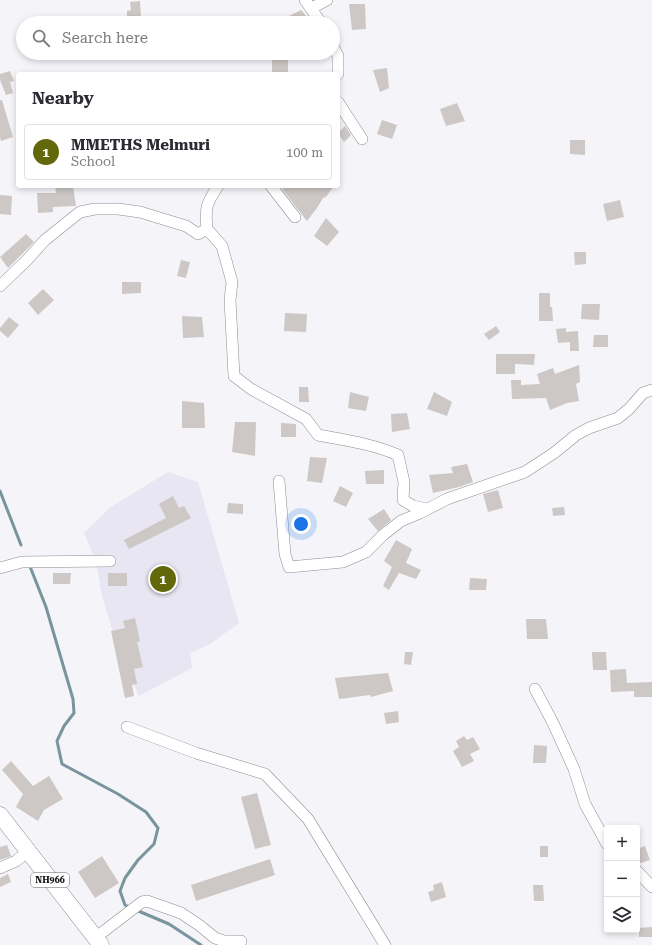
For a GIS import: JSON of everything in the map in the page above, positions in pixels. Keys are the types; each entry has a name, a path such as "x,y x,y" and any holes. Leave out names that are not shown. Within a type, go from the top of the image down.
{"highway":[{"name":"NH966","path":"0,815 100,938"}],"street":[{"path":"316,16 308,4 327,0"},
{"path":"338,60 338,72"},
{"path":"340,105 362,139"},
{"path":"217,188 207,202 205,213 207,229 222,246 232,282 230,300 234,376 251,389 306,419 318,435 370,445 398,455 404,482 403,500 413,506 427,509"},
{"path":"273,188 295,217"},
{"path":"0,286 45,240 80,212 118,209 140,212 186,226 198,234 207,229"},
{"path":"279,482 285,554 289,567 343,562 366,552 383,535 401,521 447,499 525,472 554,453 576,435 596,425 618,418 629,409 643,393 652,390"},
{"path":"0,568 22,562 110,562"},
{"path":"535,689 553,723 574,769 585,804 604,839"},
{"path":"127,727 196,752 265,774 308,820 385,945"},
{"path":"0,868 16,861 28,851"},
{"path":"640,873 652,887"},
{"path":"100,938 142,902 147,901 181,913 215,938 224,941 241,941"}],"shaded area":[{"path":"168,472 198,482 239,623 210,644 190,653 192,668 139,696 119,651 102,596 96,561 84,533 111,507"}],"building":[{"path":"140,1 141,16 127,16 127,11 131,10 130,2"},
{"path":"349,4 365,4 366,29 352,30"},
{"path":"301,10 306,16 289,16"},
{"path":"272,60 288,60 288,72 272,72"},
{"path":"387,68 389,88 380,92 373,70"},
{"path":"10,71 14,81 10,82 13,93 6,95 0,80 0,74"},
{"path":"0,100 2,100 13,137 1,141 0,137"},
{"path":"457,103 465,121 446,126 440,109"},
{"path":"382,120 397,125 392,139 377,134"},
{"path":"345,126 351,135 344,142 340,136 340,131"},
{"path":"570,140 585,140 585,155 570,154"},
{"path":"55,188 73,188 76,206 53,207 53,212 38,213 37,193 56,193"},
{"path":"333,188 326,197 323,198 307,221 282,189"},
{"path":"0,195 12,196 11,215 0,214"},
{"path":"620,200 624,217 607,221 603,204"},
{"path":"326,218 339,232 327,246 314,236"},
{"path":"26,234 34,242 8,268 0,257"},
{"path":"574,252 586,252 586,264 575,265"},
{"path":"181,260 190,262 186,278 177,276"},
{"path":"122,282 141,282 141,293 122,294"},
{"path":"43,289 54,300 38,315 28,303"},
{"path":"539,293 550,293 550,307 552,307 553,321 539,321"},
{"path":"582,304 600,304 599,320 581,319"},
{"path":"285,313 307,314 306,332 284,331"},
{"path":"182,316 202,317 204,337 183,338"},
{"path":"9,317 19,325 8,338 0,331 0,328"},
{"path":"496,326 500,332 489,340 484,334"},
{"path":"566,328 566,332 578,331 579,351 570,351 570,342 558,343 556,329"},
{"path":"594,335 608,335 608,347 593,347"},
{"path":"496,354 535,354 534,365 515,364 515,374 496,374"},
{"path":"579,365 580,382 576,384 579,401 567,403 550,410 546,398 512,399 511,380 521,380 521,385 540,384 537,374 553,368 555,374"},
{"path":"299,387 308,387 309,402 299,402"},
{"path":"350,392 369,397 366,411 348,408"},
{"path":"434,392 452,402 447,416 427,409"},
{"path":"182,401 204,403 205,428 182,428"},
{"path":"407,413 410,429 392,432 391,414"},
{"path":"235,422 256,422 255,456 232,452"},
{"path":"281,423 296,424 296,437 281,437"},
{"path":"310,457 327,458 322,483 307,481"},
{"path":"467,464 473,482 433,493 429,475 453,473 451,467"},
{"path":"384,470 384,484 366,484 365,471"},
{"path":"340,486 353,493 346,507 333,501"},
{"path":"498,490 503,508 488,512 483,494"},
{"path":"173,496 179,508 184,506 191,518 129,549 124,540 166,518 159,504"},
{"path":"228,503 243,504 243,514 227,513"},
{"path":"564,507 565,515 553,516 552,508"},
{"path":"384,509 391,520 378,531 368,519"},
{"path":"396,540 412,549 406,563 421,570 416,579 399,573 389,590 383,586 392,567 384,561"},
{"path":"53,573 71,573 70,584 53,584"},
{"path":"108,573 127,573 127,586 108,586"},
{"path":"470,578 487,579 486,590 469,590"},
{"path":"135,618 140,641 137,642 143,667 134,669 137,684 132,685 134,696 125,698 111,631 125,628 123,621"},
{"path":"526,619 546,619 548,639 527,639"},
{"path":"405,652 413,652 411,665 404,664"},
{"path":"592,652 606,652 607,670 593,670"},
{"path":"626,669 627,683 652,682 652,697 634,697 634,691 611,692 610,670"},
{"path":"388,673 393,691 371,697 370,695 339,699 335,678"},
{"path":"398,711 399,722 386,724 384,713"},
{"path":"464,736 467,740 473,737 480,749 470,754 474,761 462,767 453,751 459,747 456,741"},
{"path":"534,745 547,746 546,763 533,763"},
{"path":"11,761 33,786 49,776 63,799 44,810 38,821 16,807 23,794 2,770"},
{"path":"257,793 271,845 255,849 241,797"},
{"path":"7,845 11,856 0,860 0,847"},
{"path":"540,846 548,846 548,857 540,857"},
{"path":"645,846 650,860 640,863 640,848"},
{"path":"102,856 119,883 95,898 78,872"},
{"path":"270,859 275,875 196,901 191,885"},
{"path":"8,874 11,882 0,887 0,878"},
{"path":"442,882 446,897 431,902 428,892 434,890 433,885"},
{"path":"533,885 543,885 544,901 534,901"},
{"path":"652,927 652,937 639,937 640,928"}],"waterway":[{"path":"0,491 21,545"},
{"path":"29,564 46,607 73,699 74,713 64,726 57,741 62,764 118,794 146,812 158,828 154,844 138,860 125,878 120,891 125,905 131,908"},
{"path":"136,910 169,924 201,945"}],"place":[{"name":"MMETHS Melmuri","path":"163,579"}]}
